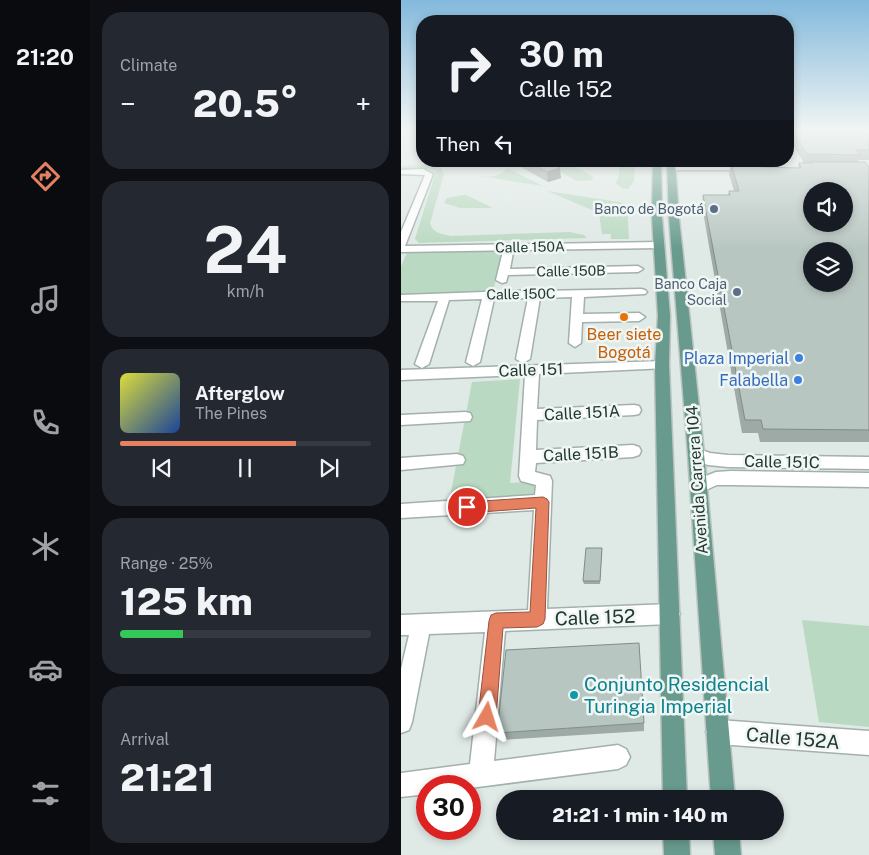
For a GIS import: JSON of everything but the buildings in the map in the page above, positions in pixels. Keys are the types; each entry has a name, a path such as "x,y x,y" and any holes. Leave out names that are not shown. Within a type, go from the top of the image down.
{"main road":[{"name":"Avenida Carrera 104","path":"657,170 657,217 664,316 662,364 675,790"},
{"name":"Avenida Carrera 104","path":"672,170 674,218 699,486 705,596 722,790"},
{"path":"657,217 665,213 674,218"},
{"path":"676,840 677,855"},
{"path":"727,840 728,855"}],"street":[{"path":"401,172 428,172 429,176 401,244"},
{"name":"Calle 150A","path":"401,249 659,244"},
{"path":"473,362 494,294 504,272 509,247"},
{"name":"Calle 150B","path":"504,272 638,269"},
{"name":"Calle 150C","path":"401,298 494,294 641,292"},
{"path":"575,343 578,293"},
{"path":"535,294 527,365 530,415 527,476 544,481 537,619"},
{"path":"422,364 445,296"},
{"path":"576,318 639,317"},
{"name":"Calle 151","path":"401,375 527,365 662,364"},
{"name":"Calle 151A","path":"530,415 635,410"},
{"path":"401,420 465,417"},
{"name":"Calle 151B","path":"528,457 633,451"},
{"name":"Calle 151C","path":"696,454 709,459 728,462 869,463"},
{"path":"401,464 457,460"},
{"name":"Calle 151C","path":"699,486 716,479 731,478 869,480"},
{"path":"401,511 543,502"},
{"name":"Calle 152","path":"411,624 670,614"},
{"path":"496,621 481,775 619,758"},
{"path":"401,722 411,624"},
{"name":"Calle 152A","path":"718,732 869,744"},
{"path":"401,785 416,783"}],"green space":[{"path":"430,170 442,170 444,174 430,223 433,229 438,232 451,236 570,232 584,235 587,238 419,243 415,239 436,171"},
{"path":"505,170 511,170 543,186 477,176 494,176 499,175"},
{"path":"557,170 581,170 593,177 592,180 575,180"},
{"path":"635,170 634,181 628,189 622,188 616,183 619,171"},
{"path":"547,191 619,202 627,205 629,239 611,239 611,234 602,234 599,213"},
{"path":"463,195 493,208 460,208 444,203 447,198"},
{"path":"503,251 493,291 401,294 401,266 407,253"},
{"path":"520,379 510,483 544,481 543,502 448,508 472,382"},
{"path":"802,620 869,626 869,727 819,722"}],"place":[{"name":"Banco de Bogotá","path":"714,209"},
{"name":"Banco Caja Social","path":"737,292"},
{"name":"Beer siete Bogotá","path":"624,317"},
{"name":"Plaza Imperial","path":"799,358"},
{"name":"Falabella","path":"798,380"},
{"name":"Conjunto Residencial Turingia Imperial","path":"574,695"}],"route":[{"path":"467,507 543,502 537,619 496,621 487,717"}]}
